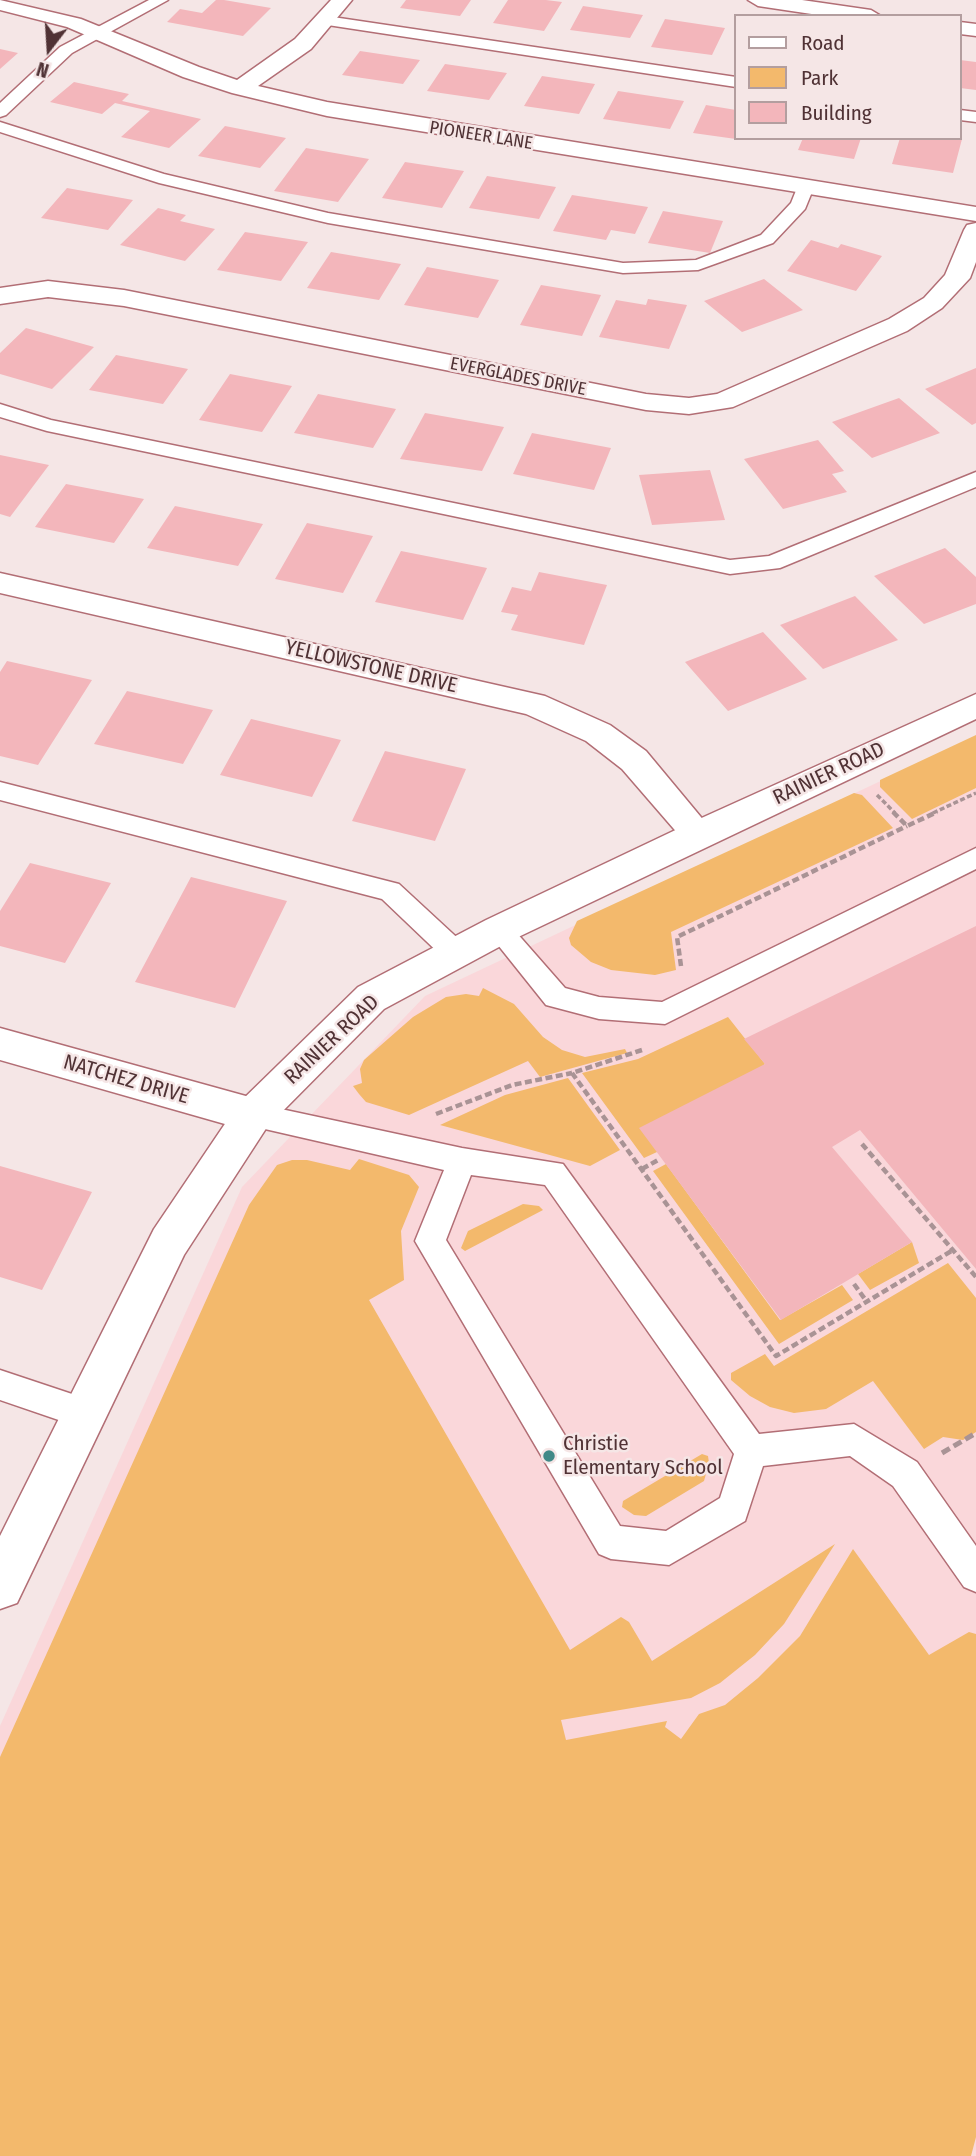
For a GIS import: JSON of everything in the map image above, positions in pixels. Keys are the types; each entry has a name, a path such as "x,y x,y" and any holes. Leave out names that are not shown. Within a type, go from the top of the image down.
{"street":[{"path":"240,88 303,44 342,0"},
{"path":"758,0 857,14"},
{"name":"PIONEER LANE","path":"0,4 98,32 191,72 240,88 385,121 976,214"},
{"name":"EVERGLADES DRIVE","path":"0,296 48,289 124,298 646,402 689,406 723,401 898,325 933,303 957,278 976,230"},
{"name":"YELLOWSTONE DRIVE","path":"0,583 534,704 598,733 634,760 698,834"},
{"name":"RAINIER ROAD","path":"0,1586 169,1242 253,1115 371,998 499,930 698,834 976,706"},
{"name":"NATCHEZ DRIVE","path":"0,1045 253,1115"}],"lane":[{"path":"0,113 65,50 160,0"},
{"path":"326,21 734,82"},
{"path":"0,127 159,178 328,218 623,268 698,265 768,239 799,205 805,187"},
{"path":"0,410 47,425 730,567 772,563 976,479"},
{"path":"0,791 390,891 456,953"},
{"path":"499,930 556,997 599,1008 665,1013 976,858"},
{"path":"253,1115 462,1161 553,1173 751,1451"},
{"path":"462,1161 430,1241 611,1542 669,1548 733,1508 751,1451"},
{"path":"0,1385 85,1413"},
{"path":"751,1451 854,1440 905,1474 976,1575"}],"path":[{"path":"875,792 907,826"},
{"path":"682,972 677,937 976,793"},
{"path":"430,1116 512,1085 619,1060 648,1047"},
{"path":"572,1073 776,1356 953,1250"},
{"path":"862,1144 976,1277"},
{"path":"642,1169 658,1160"},
{"path":"854,1284 867,1302"}],"shaded area":[{"name":"Christie Elementary School","path":"976,736 976,2156 0,2156 0,1726 242,1187 425,996"}],"green space":[{"path":"976,735 976,788 912,819 880,787 880,780"},
{"path":"854,793 862,795 893,828 671,932 676,970 655,975 611,970 591,962 571,945 569,938 577,921"},
{"path":"483,988 514,1004 543,1037 562,1050 585,1057 625,1049 627,1053 540,1077 528,1061 409,1115 366,1102 353,1086 362,1083 360,1069 364,1060 413,1017 446,997 466,994 479,996"},
{"path":"728,1017 765,1064 657,1152 644,1158 582,1073 638,1059"},
{"path":"568,1078 620,1150 590,1166 440,1125 505,1095"},
{"path":"359,1159 409,1175 419,1187 401,1231 404,1280 369,1300 570,1650 621,1617 629,1622 652,1661 835,1544 784,1624 755,1655 720,1683 691,1698 561,1720 566,1740 667,1721 665,1727 681,1739 699,1714 725,1705 758,1678 800,1636 853,1549 929,1655 969,1632 976,1634 976,2137 971,2156 0,2156 0,1757 249,1205 277,1165 292,1160 307,1160 350,1170"},
{"path":"666,1164 780,1320 842,1285 853,1300 779,1344 653,1171"},
{"path":"523,1204 539,1206 543,1210 465,1251 461,1248 468,1231"},
{"path":"912,1242 919,1263 870,1290 858,1274"},
{"path":"948,1263 976,1298 976,1432 963,1440 943,1437 924,1449 873,1381 826,1409 794,1413 770,1407 750,1396 731,1380 731,1373 765,1354 774,1366"},
{"path":"702,1454 708,1456 709,1463 704,1481 646,1516 634,1515 622,1507 623,1501"}],"building":[{"path":"216,0 271,8 243,36 167,22 180,9 202,13"},
{"path":"406,0 471,0 460,16 400,8"},
{"path":"508,0 562,2 544,31 493,23"},
{"path":"583,6 643,15 630,38 570,30"},
{"path":"665,19 725,28 712,55 651,47"},
{"path":"0,49 18,53 0,69"},
{"path":"360,51 420,60 403,84 342,75"},
{"path":"962,60 976,62 976,90 962,88"},
{"path":"445,64 507,73 489,100 427,91"},
{"path":"542,76 595,84 579,114 524,106"},
{"path":"74,82 129,94 122,101 201,119 169,148 121,137 150,111 115,103 102,114 50,102"},
{"path":"618,91 684,101 670,129 603,119"},
{"path":"706,105 734,110 734,139 693,133"},
{"path":"225,126 286,138 260,168 198,156"},
{"path":"802,140 860,140 854,159 798,150"},
{"path":"899,140 962,140 953,173 892,164"},
{"path":"306,148 369,159 338,202 274,191"},
{"path":"405,162 464,171 442,208 382,198"},
{"path":"487,176 556,187 539,219 469,208"},
{"path":"67,188 133,200 108,230 41,218"},
{"path":"572,195 648,207 635,234 611,230 606,240 553,231"},
{"path":"158,208 186,215 180,221 215,229 185,261 120,245"},
{"path":"663,211 723,221 710,253 648,243"},
{"path":"245,232 308,242 281,281 217,270"},
{"path":"811,240 838,248 841,244 882,256 856,291 787,271"},
{"path":"331,252 401,264 379,300 307,288"},
{"path":"427,267 499,280 478,318 404,305"},
{"path":"764,279 803,310 742,332 704,301"},
{"path":"541,285 601,295 582,336 520,325"},
{"path":"648,299 687,305 669,349 599,337 616,300 646,305"},
{"path":"26,328 94,347 52,389 0,374 0,353"},
{"path":"116,355 188,369 163,404 89,390"},
{"path":"976,368 976,423 972,425 925,389"},
{"path":"230,374 292,386 262,432 199,420"},
{"path":"318,394 396,409 373,448 294,433"},
{"path":"899,398 940,433 872,458 832,422"},
{"path":"425,413 504,427 482,471 400,459"},
{"path":"532,433 611,448 594,490 513,474"},
{"path":"818,440 844,471 832,474 847,492 783,509 744,459"},
{"path":"0,455 49,465 10,517 0,514"},
{"path":"710,470 725,520 652,525 639,475"},
{"path":"66,484 144,499 114,543 35,527"},
{"path":"175,506 263,524 238,566 147,548"},
{"path":"307,523 373,536 343,593 275,579"},
{"path":"945,548 976,577 976,604 924,624 874,576"},
{"path":"401,551 487,568 463,620 375,602"},
{"path":"539,572 607,585 584,645 511,630 518,615 501,612 512,587 531,591"},
{"path":"855,596 898,640 823,669 780,625"},
{"path":"763,632 807,679 728,711 685,662"},
{"path":"7,661 92,680 38,765 0,756 0,672"},
{"path":"127,691 213,710 183,764 94,744"},
{"path":"251,719 341,740 312,797 220,775"},
{"path":"385,751 466,769 435,841 352,821"},
{"path":"30,863 111,883 65,963 0,946 0,911"},
{"path":"191,877 287,901 235,1008 135,982"},
{"path":"976,926 976,1269 860,1130 832,1147 912,1242 781,1320 639,1128 765,1064 744,1039"},
{"path":"0,1166 92,1192 42,1290 0,1277"}],"place":[{"name":"Christie Elementary School","path":"549,1456"}]}
